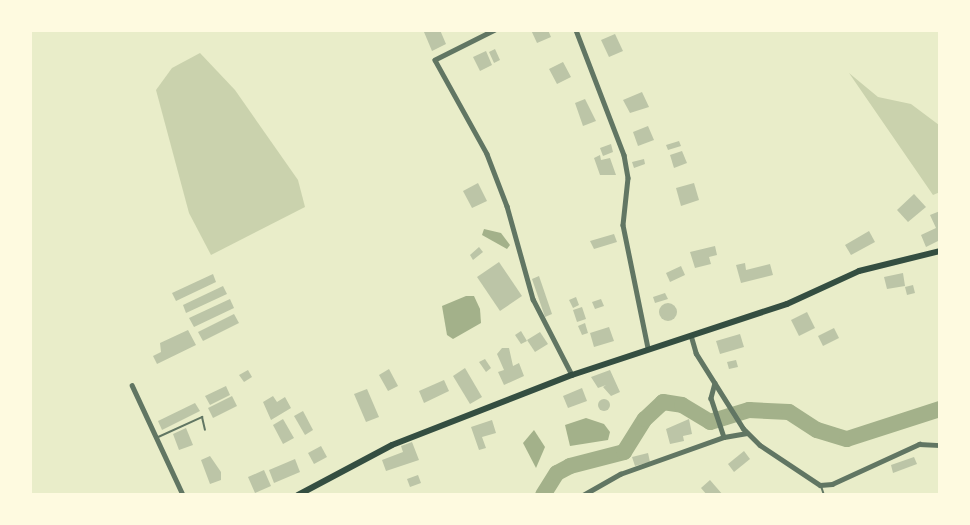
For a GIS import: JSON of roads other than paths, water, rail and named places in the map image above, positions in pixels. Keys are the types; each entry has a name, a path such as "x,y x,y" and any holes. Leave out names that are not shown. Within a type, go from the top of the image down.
{"main road":[{"path":"298,495 392,445 572,375 789,303 859,271 940,251"}],"street":[{"path":"495,30 435,60 487,154 507,206 533,299 572,375"},
{"path":"576,30 624,155 628,178 622,225 648,348"},
{"path":"691,335 715,383 747,433 760,445 820,485 832,484 919,444 940,445"},
{"path":"715,383 711,398 718,427 724,437"},
{"path":"132,385 183,495"},
{"path":"584,495 609,478 724,437 747,433"}],"lane":[{"path":"156,438 202,417 205,430"},
{"path":"820,485 824,495"}],"waterway":[{"path":"543,495 557,473 570,466 624,452 645,419 663,402 682,405 710,422 749,410 789,412 817,430 847,439 940,409"}]}
